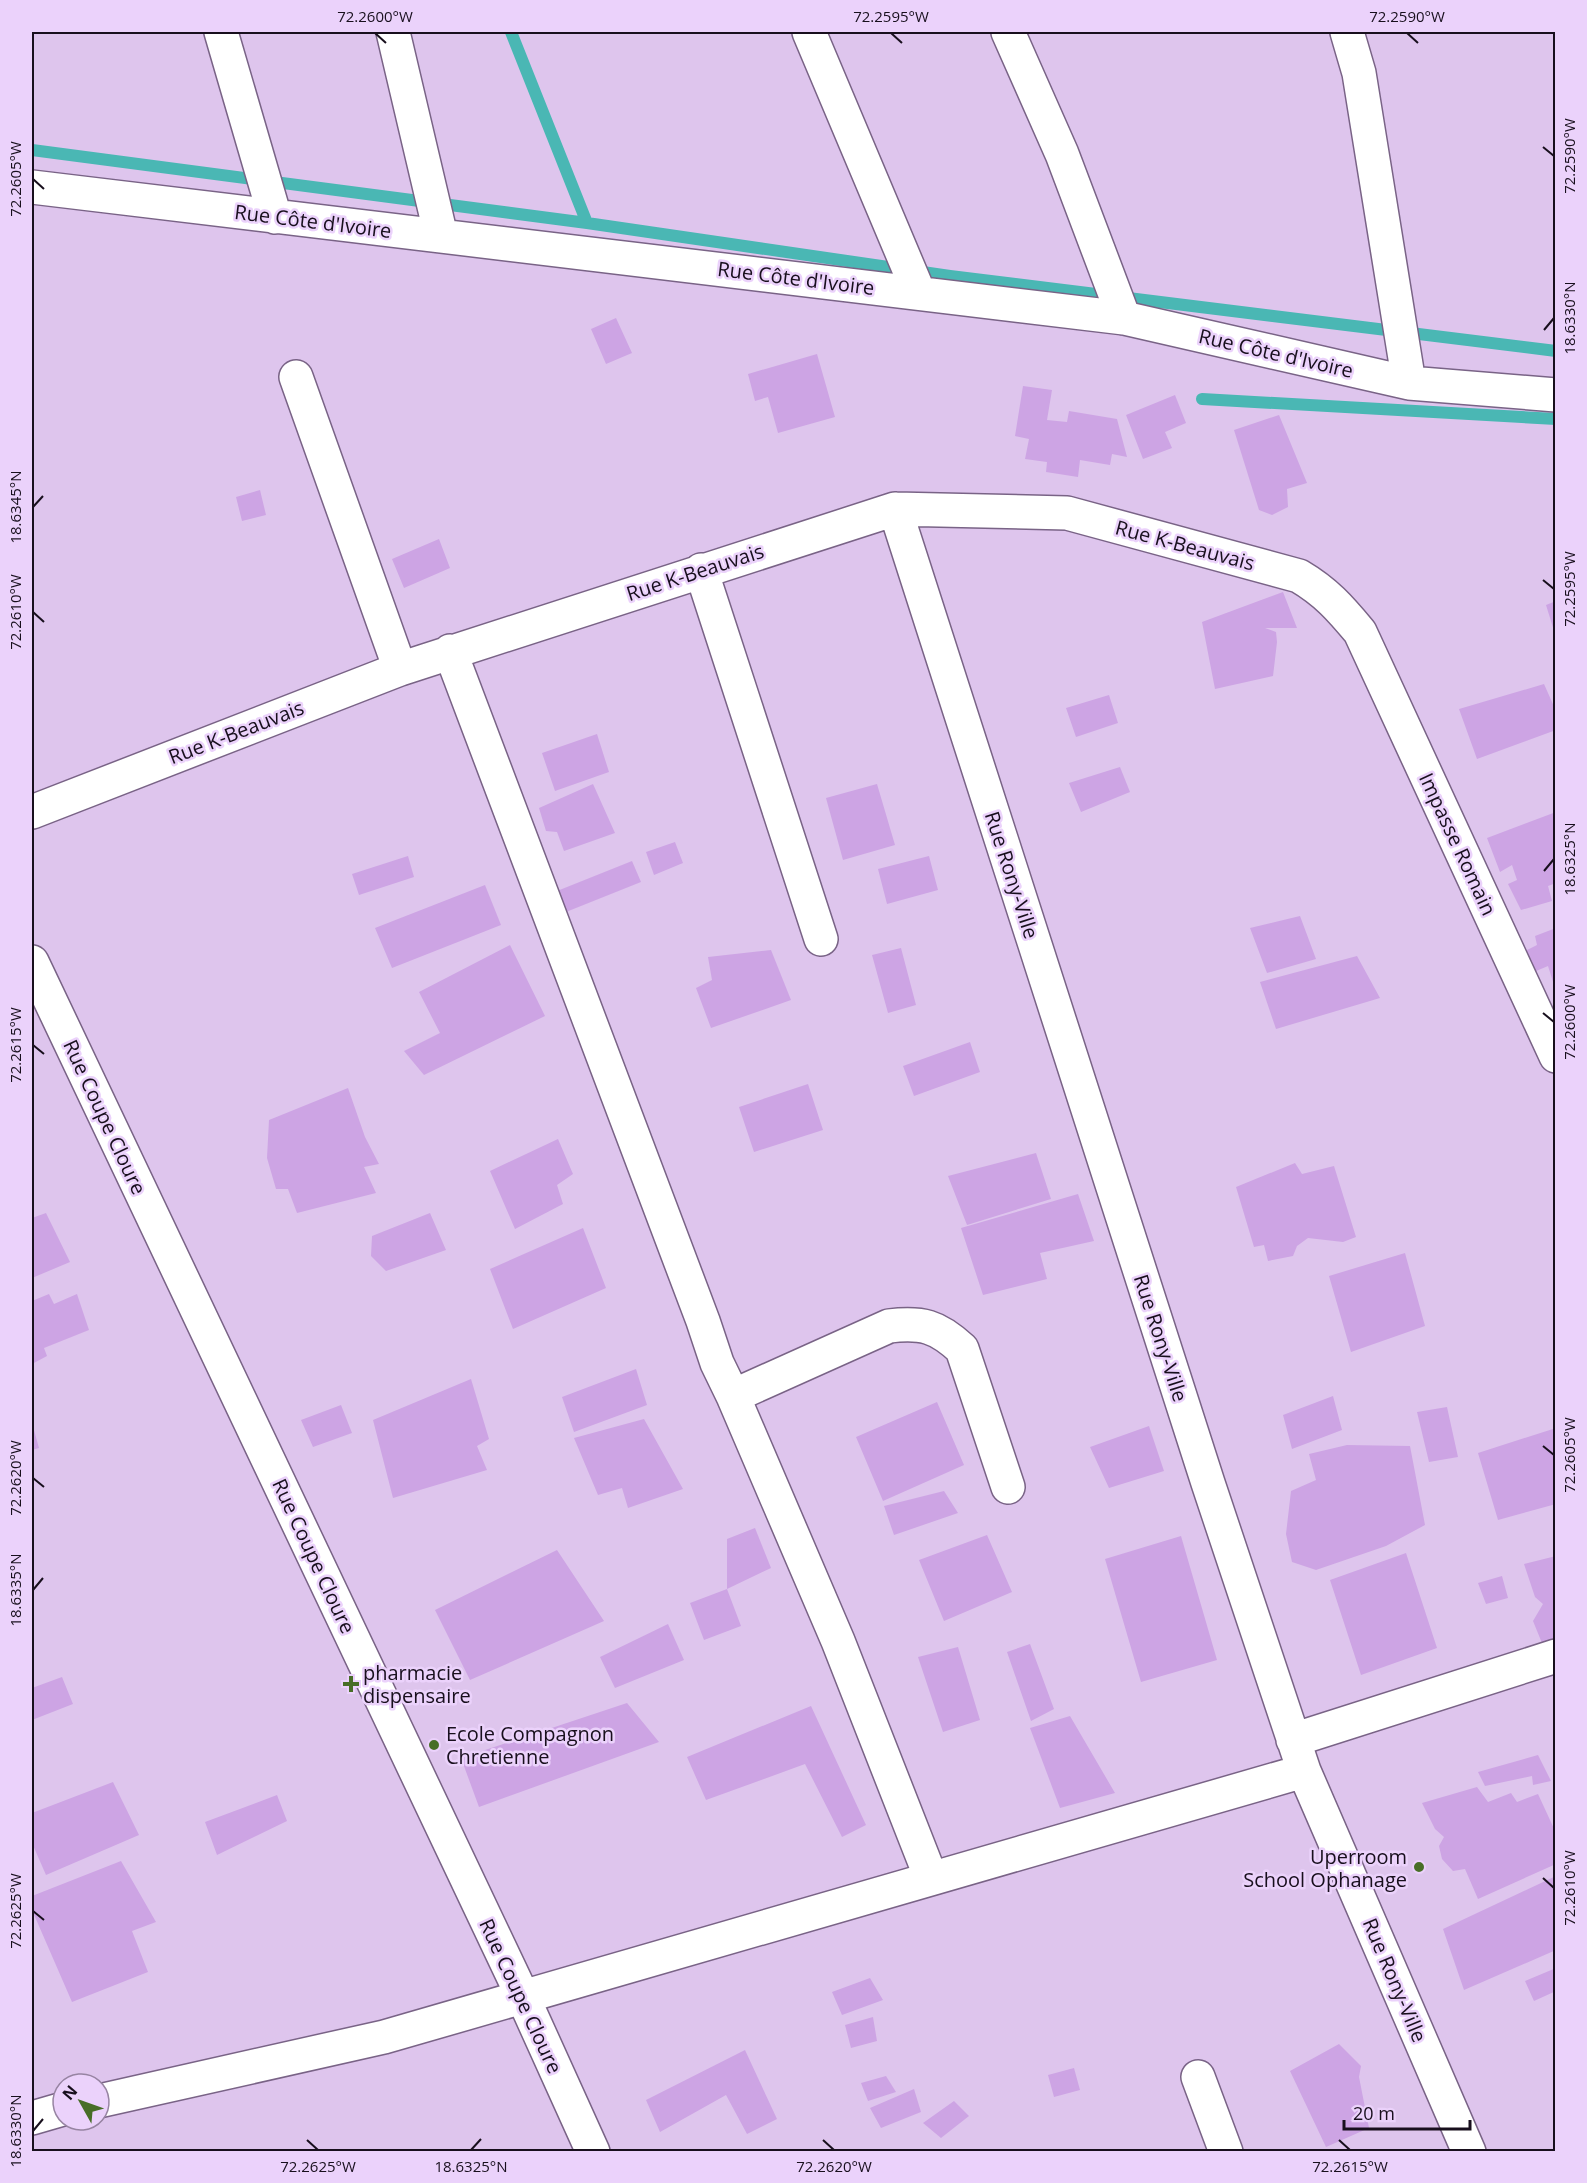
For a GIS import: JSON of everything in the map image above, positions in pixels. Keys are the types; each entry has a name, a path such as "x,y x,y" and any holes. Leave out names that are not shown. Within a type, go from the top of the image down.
{"street":[{"path":"221,32 275,217"},
{"path":"393,32 441,236"},
{"path":"809,32 919,293"},
{"path":"1008,32 1062,154 1124,318"},
{"path":"1347,32 1359,73 1408,383"},
{"name":"Rue Côte d'Ivoire","path":"32,187 1124,318 1408,383 1556,396"},
{"path":"296,377 400,669"},
{"name":"Rue K-Beauvais","path":"32,812 450,651 895,509 1067,513 1299,576 1319,588 1337,604 1360,632"},
{"name":"Rue Rony-Ville","path":"895,509 1208,1483 1293,1740 1304,1771 1469,2151"},
{"path":"701,570 821,939"},
{"name":"Impasse Romain","path":"1360,632 1556,1056"},
{"path":"450,651 717,1363 838,1641 931,1878"},
{"name":"Rue Coupe Cloure","path":"32,962 522,1995 593,2151"},
{"path":"733,1396 889,1326 911,1323 933,1327 962,1349 1008,1487"},
{"path":"1293,1740 1556,1656"},
{"path":"111,2098 384,2037 522,1995 1304,1771"},
{"path":"1198,2077 1226,2151"},
{"path":"32,2118 51,2112"}],"building":[{"path":"616,318 632,353 606,364 591,329"},
{"path":"817,354 835,417 778,433 768,397 755,401 748,374"},
{"path":"1023,386 1052,390 1047,420 1067,422 1069,411 1117,419 1127,457 1112,454 1110,465 1080,460 1078,477 1046,472 1047,462 1025,459 1029,439 1015,436"},
{"path":"1175,395 1186,423 1165,432 1172,448 1143,459 1126,415"},
{"path":"1279,415 1307,483 1287,489 1288,507 1272,515 1259,510 1234,430"},
{"path":"260,490 266,515 242,521 236,497"},
{"path":"439,539 450,568 404,588 392,559"},
{"path":"1283,592 1297,628 1265,628 1276,632 1273,676 1215,689 1202,622"},
{"path":"1556,601 1556,634 1555,634 1546,605"},
{"path":"1544,684 1556,711 1556,730 1477,759 1459,709"},
{"path":"1109,695 1118,723 1076,737 1066,708"},
{"path":"597,734 609,772 555,791 542,753"},
{"path":"1120,767 1130,792 1081,812 1069,783"},
{"path":"593,784 615,833 564,851 557,832 546,831 539,808"},
{"path":"877,784 895,845 843,860 826,798"},
{"path":"1556,812 1556,883 1548,886 1552,901 1521,910 1508,884 1517,880 1512,865 1500,872 1487,838"},
{"path":"675,842 683,863 654,875 646,852"},
{"path":"408,856 414,877 359,895 352,874"},
{"path":"929,856 938,890 887,904 878,869"},
{"path":"632,861 641,882 561,914 552,893"},
{"path":"485,885 501,925 392,968 375,928"},
{"path":"1300,916 1316,959 1267,973 1250,928"},
{"path":"1556,928 1555,988 1548,966 1529,974 1519,954 1537,945 1535,936"},
{"path":"510,945 545,1016 424,1075 404,1051 440,1033 419,992"},
{"path":"901,948 916,1005 888,1013 872,955"},
{"path":"771,950 791,1000 711,1028 696,988 712,980 708,957"},
{"path":"1357,956 1380,998 1276,1029 1260,982"},
{"path":"970,1042 980,1072 914,1096 903,1066"},
{"path":"808,1084 823,1130 754,1152 739,1107"},
{"path":"348,1088 365,1137 379,1164 364,1167 376,1193 297,1213 288,1189 276,1189 267,1158 269,1120"},
{"path":"558,1139 573,1174 557,1185 563,1204 515,1229 490,1171"},
{"path":"1036,1153 1051,1199 967,1225 948,1176"},
{"path":"1295,1163 1302,1174 1334,1166 1356,1237 1343,1242 1308,1238 1297,1246 1293,1256 1268,1261 1264,1245 1254,1247 1236,1187"},
{"path":"1078,1194 1094,1241 1040,1253 1047,1279 983,1295 961,1228"},
{"path":"46,1213 70,1262 32,1278 32,1218"},
{"path":"430,1213 446,1250 386,1271 371,1256 372,1236"},
{"path":"583,1228 606,1288 513,1329 490,1269"},
{"path":"1405,1253 1425,1326 1351,1352 1329,1276"},
{"path":"49,1294 54,1304 77,1294 89,1330 44,1348 47,1356 32,1364 32,1301"},
{"path":"636,1369 647,1405 574,1432 562,1397"},
{"path":"471,1379 489,1439 477,1446 487,1470 393,1498 373,1420"},
{"path":"1333,1396 1342,1430 1292,1449 1283,1415"},
{"path":"937,1402 964,1465 883,1501 856,1437"},
{"path":"341,1405 352,1433 313,1447 301,1420"},
{"path":"1447,1407 1458,1457 1429,1462 1417,1412"},
{"path":"644,1419 683,1489 628,1508 622,1488 598,1495 574,1438"},
{"path":"32,1423 39,1448 32,1450"},
{"path":"1149,1426 1164,1471 1109,1488 1090,1447"},
{"path":"1556,1428 1556,1504 1498,1520 1478,1453"},
{"path":"1347,1445 1410,1446 1425,1525 1386,1546 1316,1570 1292,1562 1286,1534 1291,1491 1316,1480 1309,1454"},
{"path":"944,1491 958,1513 894,1535 884,1506"},
{"path":"755,1528 771,1568 727,1589 727,1539"},
{"path":"987,1535 1012,1592 944,1621 919,1560"},
{"path":"1181,1536 1217,1660 1141,1682 1105,1559"},
{"path":"557,1550 604,1621 470,1680 435,1610"},
{"path":"1406,1553 1437,1648 1361,1675 1330,1580"},
{"path":"1556,1556 1556,1645 1544,1648 1533,1621 1543,1604 1535,1597 1524,1564"},
{"path":"1502,1576 1508,1598 1486,1604 1478,1583"},
{"path":"727,1589 741,1626 704,1640 690,1603"},
{"path":"668,1624 684,1660 615,1688 600,1657"},
{"path":"1030,1644 1054,1709 1031,1721 1007,1652"},
{"path":"958,1647 980,1720 943,1732 918,1657"},
{"path":"62,1677 73,1704 32,1720 32,1688"},
{"path":"627,1703 659,1742 479,1807 461,1758"},
{"path":"811,1706 866,1825 842,1837 805,1764 706,1800 687,1757"},
{"path":"1070,1716 1115,1793 1060,1808 1030,1728"},
{"path":"1538,1755 1551,1781 1533,1785 1532,1776 1485,1786 1478,1772"},
{"path":"113,1782 139,1835 46,1875 32,1843 32,1813"},
{"path":"1477,1787 1488,1802 1511,1793 1517,1802 1538,1794 1556,1833 1556,1864 1478,1899 1465,1869 1453,1871 1442,1859 1439,1846 1444,1837 1435,1829 1422,1803"},
{"path":"277,1795 287,1821 217,1855 205,1822"},
{"path":"121,1861 156,1922 132,1931 148,1972 72,2002 32,1910 32,1896"},
{"path":"1556,1876 1556,1950 1464,1990 1443,1929"},
{"path":"1556,1968 1556,1991 1534,2001 1525,1981"},
{"path":"870,1978 883,2000 842,2015 832,1992"},
{"path":"873,2017 877,2041 851,2048 845,2025"},
{"path":"1339,2044 1361,2066 1359,2077 1369,2128 1326,2147 1290,2071"},
{"path":"745,2050 777,2119 747,2134 726,2095 660,2132 646,2100"},
{"path":"1074,2068 1080,2090 1054,2097 1048,2075"},
{"path":"886,2076 896,2092 868,2101 861,2083"},
{"path":"914,2089 921,2112 881,2128 870,2108"},
{"path":"954,2101 969,2116 941,2138 923,2123"}],"waterway":[{"path":"511,32 587,223"},
{"path":"32,150 587,223 950,276 1556,351"},
{"path":"1202,399 1556,419"}],"place":[{"name":"pharmacie dispensaire","path":"351,1684"},
{"name":"Ecole Compagnon Chretienne","path":"434,1745"},
{"name":"Uperroom School Ophanage","path":"1419,1867"}]}
